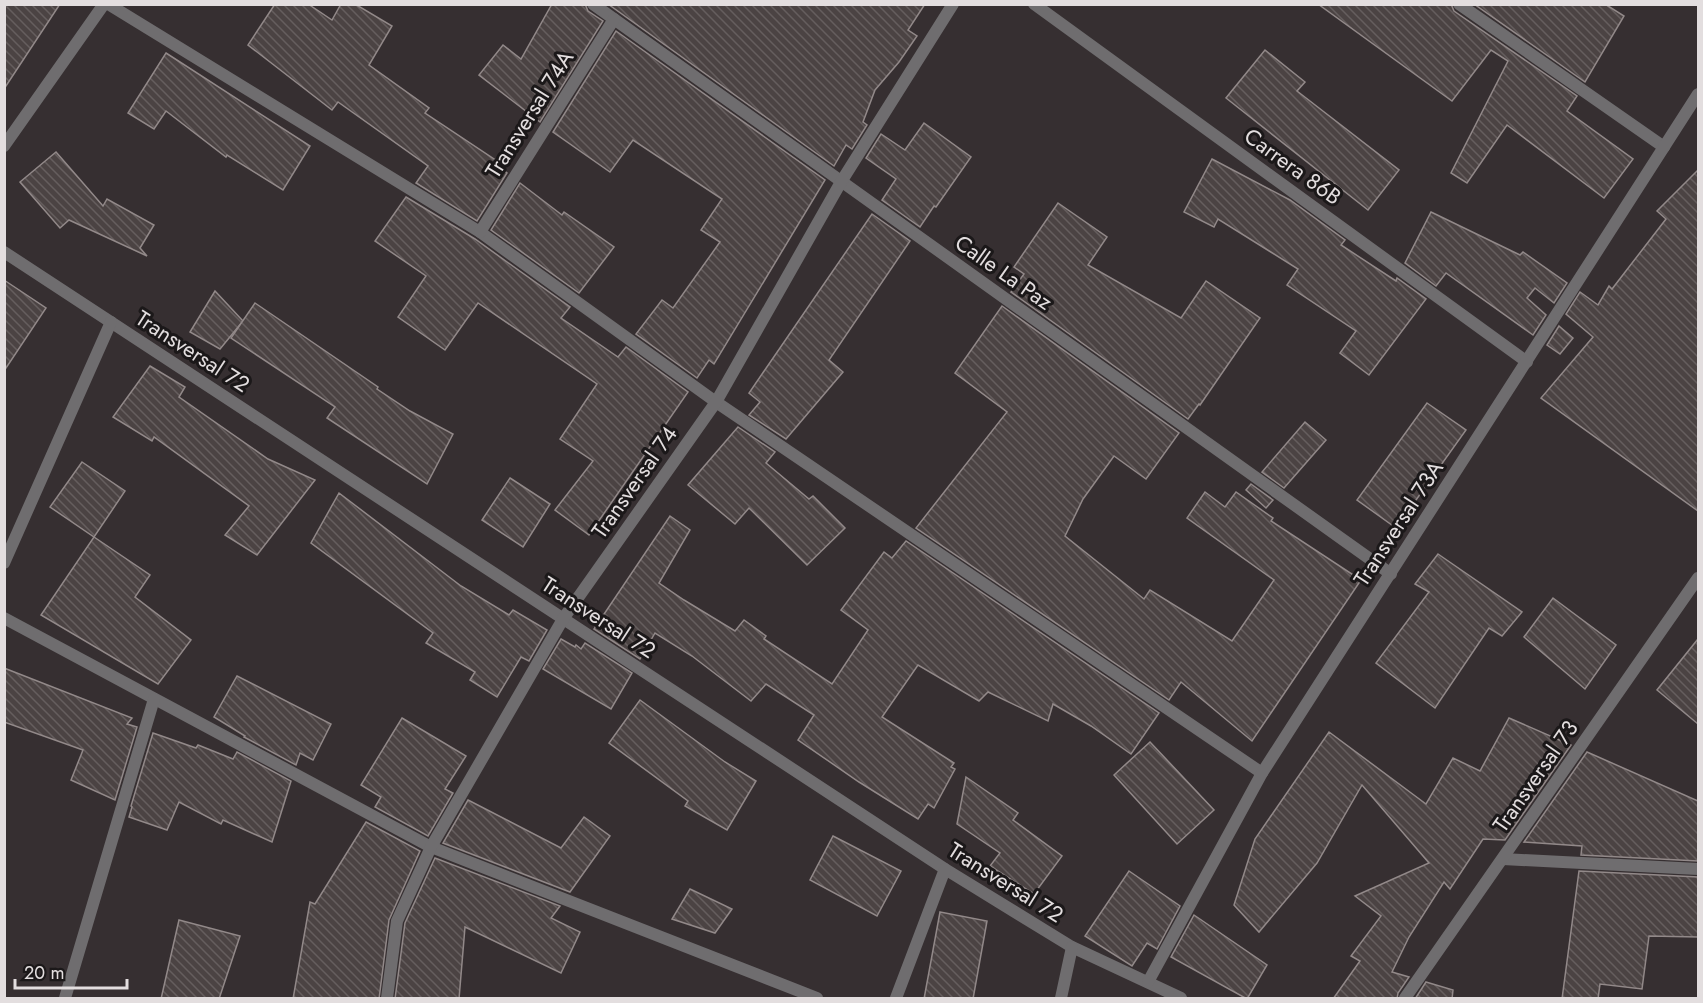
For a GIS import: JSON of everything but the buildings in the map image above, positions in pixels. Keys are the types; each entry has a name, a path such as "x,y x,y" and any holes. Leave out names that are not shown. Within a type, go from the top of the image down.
{"street":[{"path":"4,146 106,4 480,232 716,402 1262,773"},
{"name":"Calle La Paz","path":"593,4 1391,574"},
{"name":"Transversal 74","path":"387,999 397,921 431,847 563,619 716,402 841,182 953,4"},
{"name":"Carrera 86B","path":"1034,4 1527,362"},
{"path":"1459,4 1664,147"},
{"name":"Transversal 74A","path":"480,232 614,19"},
{"name":"Transversal 73A","path":"1148,982 1262,773 1698,94"},
{"name":"Transversal 72","path":"4,252 945,869 1072,947 1181,999"},
{"path":"4,563 111,322"},
{"name":"Transversal 73","path":"1405,999 1698,578"},
{"path":"4,618 431,847 817,999"},
{"path":"64,999 154,699"},
{"path":"1503,859 1698,869"},
{"path":"896,999 945,869"},
{"path":"1061,999 1072,947"}]}
